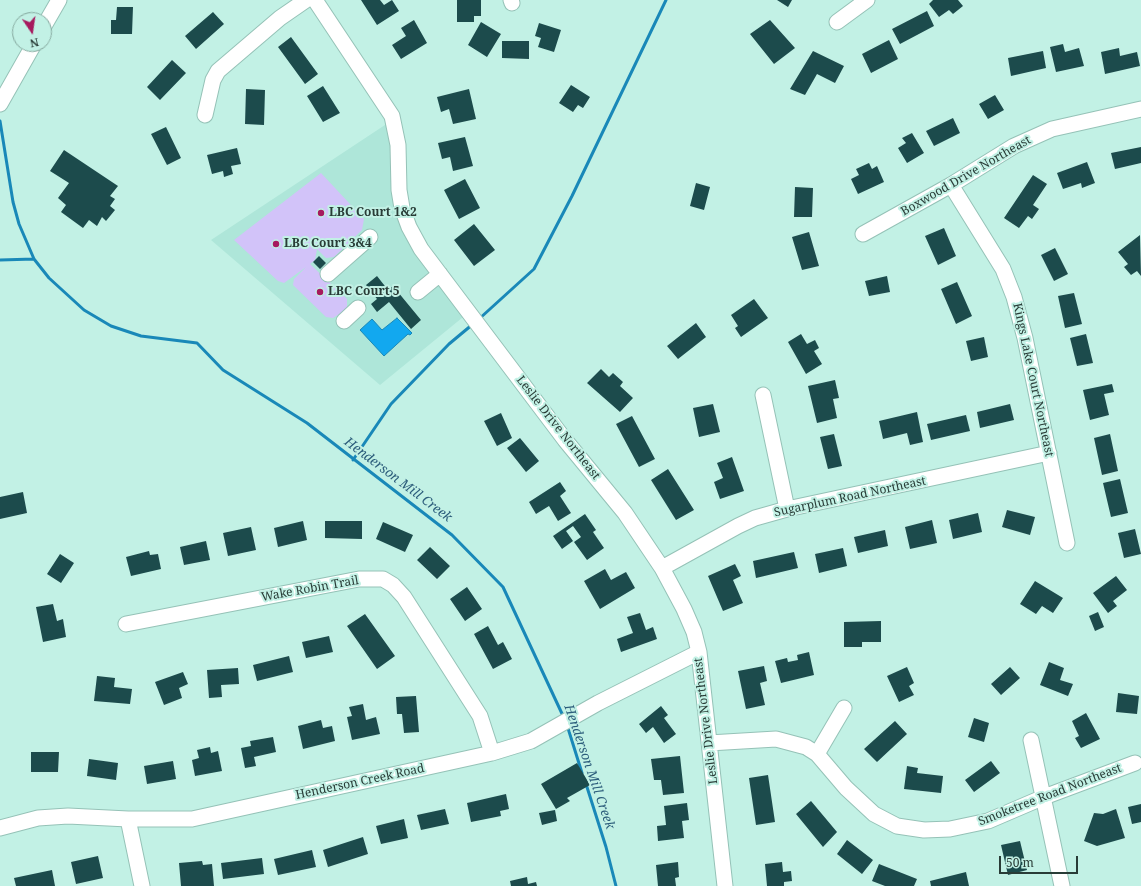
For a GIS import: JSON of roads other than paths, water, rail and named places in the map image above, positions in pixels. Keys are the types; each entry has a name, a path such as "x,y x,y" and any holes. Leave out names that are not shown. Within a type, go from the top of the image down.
{"street":[{"path":"52,12 59,0"},
{"path":"205,115 213,80 218,72 280,18 306,0"},
{"name":"Leslie Drive Northeast","path":"315,0 392,116 398,145 402,208 409,227 421,249 565,440 625,513 662,568 684,609 694,632 699,652 725,886"},
{"path":"837,22 867,0"},
{"path":"1,102 29,52"},
{"name":"Boxwood Drive Northeast","path":"863,234 950,185 1014,146 1052,129 1141,108"},
{"name":"Kings Lake Court Northeast","path":"950,185 1002,269 1014,297 1026,338 1067,543"},
{"path":"328,274 370,237"},
{"path":"418,292 440,274"},
{"path":"344,321 358,308"},
{"path":"763,396 787,509"},
{"name":"Sugarplum Road Northeast","path":"662,568 755,518 787,509 1049,453"},
{"name":"Wake Robin Trail","path":"126,624 358,579 383,579 393,585 404,597 480,716 492,753"},
{"name":"Henderson Creek Road","path":"0,828 38,818 68,816 128,820 192,819 492,753 531,741 598,703 699,652"},
{"path":"817,754 844,708"},
{"name":"Smoketree Road Northeast","path":"709,743 776,739 806,747 817,754 846,788 874,814 884,820 910,829 950,829 988,821 1044,797 1135,763"},
{"path":"1031,740 1062,886"},
{"path":"128,820 142,886"}],"water":[{"path":"397,318 412,333 410,335 408,334 384,356 360,330 372,319 382,330"}],"waterway":[{"path":"479,319 534,269 572,196 666,0"},
{"name":"Henderson Mill Creek","path":"0,121 13,202 19,224 34,259 49,278 84,310 111,326 141,336 197,343 223,370 307,423 452,535 503,587 564,718"},
{"name":"Henderson Mill Creek","path":"0,260 34,259"},
{"path":"353,460 391,404 449,344 473,324"},
{"name":"Henderson Mill Creek","path":"567,725 582,773"},
{"name":"Henderson Mill Creek","path":"586,784 606,847 616,886"}],"place":[{"name":"LBC Court 1&2","path":"321,213"},
{"name":"LBC Court 3&4","path":"276,244"},
{"name":"LBC Court 5","path":"320,292"}]}
